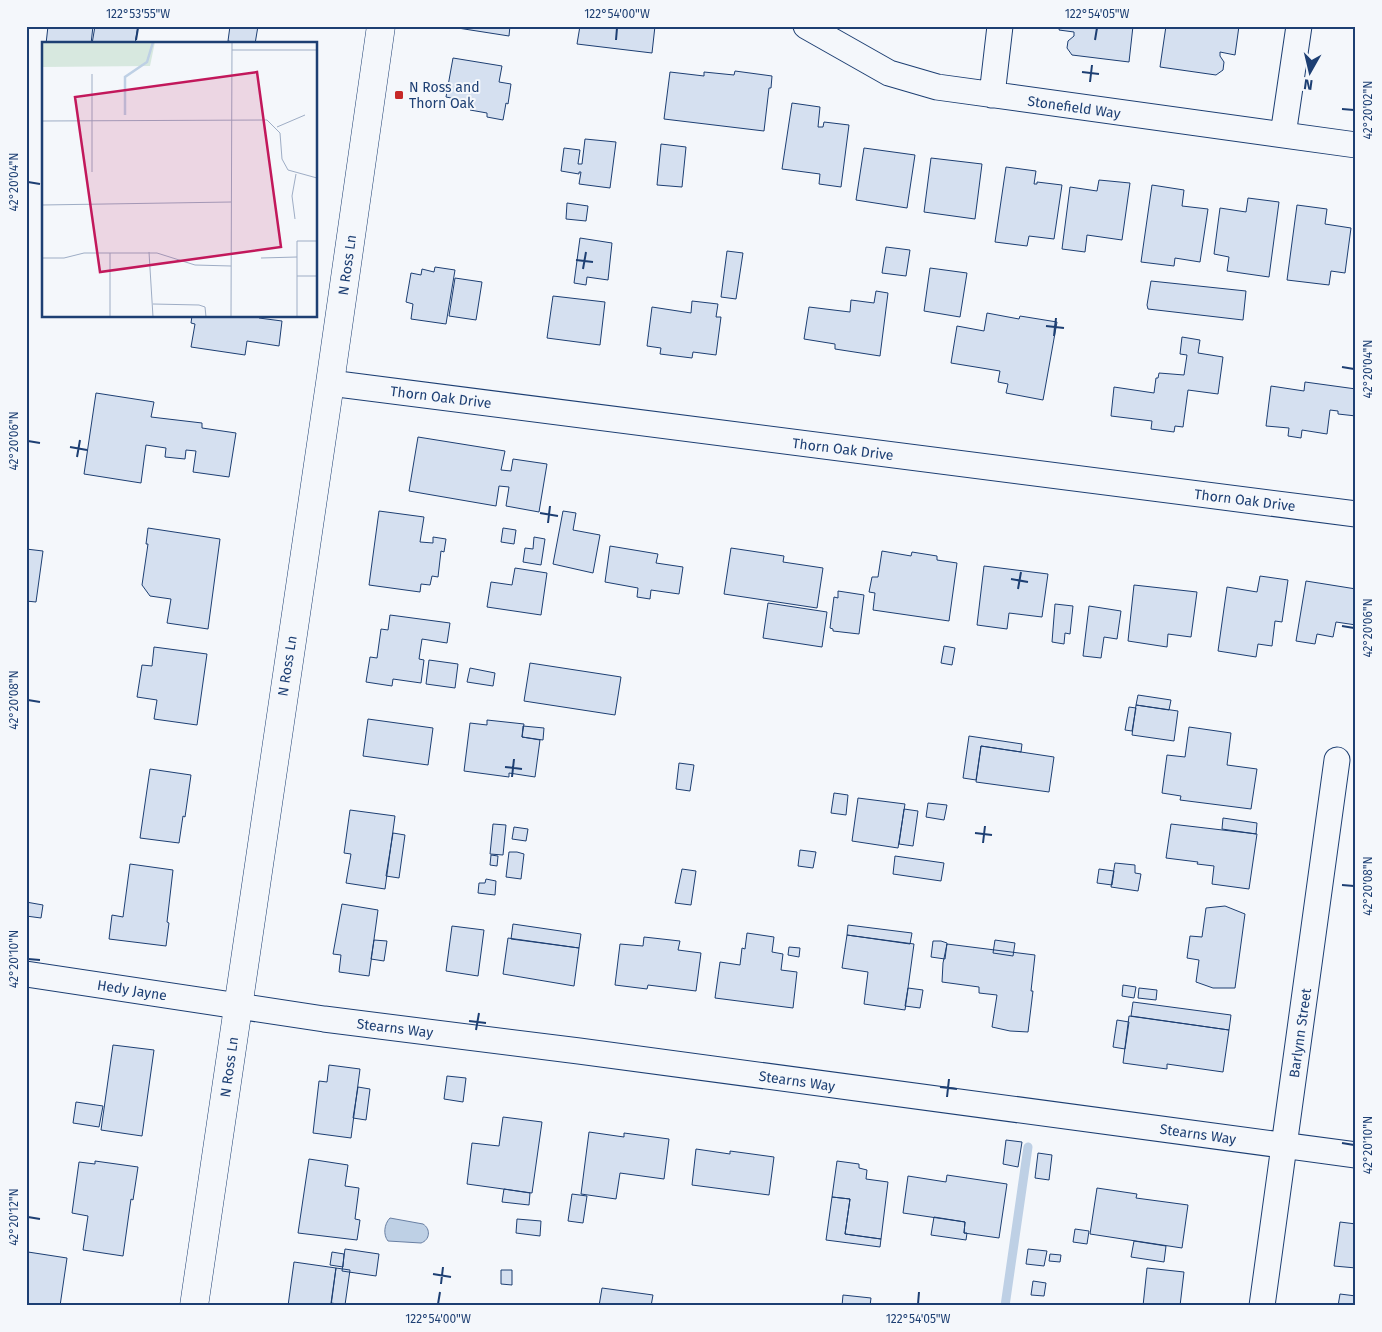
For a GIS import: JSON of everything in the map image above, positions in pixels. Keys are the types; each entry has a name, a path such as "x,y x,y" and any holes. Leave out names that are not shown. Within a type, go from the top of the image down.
{"main road":[{"name":"N Ross Ln","path":"194,1306 381,26"}],"street":[{"name":"Stonefield Way","path":"806,26 889,73 937,87 1356,145"},
{"path":"992,95 1000,26"},
{"path":"1283,135 1299,26"},
{"name":"Thorn Oak Drive","path":"330,383 1356,514"},
{"name":"Barlynn Street","path":"1262,1306 1337,760"},
{"name":"Hedy Jayne","path":"26,974 238,1007"},
{"name":"Stearns Way","path":"238,1007 1356,1155"}],"water":[{"path":"390,1218 423,1224 428,1231 428,1237 421,1243 388,1241 385,1236 385,1230 386,1223"}],"building":[{"path":"48,26 93,26 91,42 46,42"},
{"path":"95,26 138,26 135,42 92,42"},
{"path":"230,26 258,26 255,42 228,41"},
{"path":"445,26 510,26 509,36"},
{"path":"580,26 655,26 652,53 577,44"},
{"path":"1060,26 1133,26 1129,62 1072,55 1067,48 1068,41 1074,36 1074,32 1059,30"},
{"path":"1166,26 1239,26 1235,55 1220,52 1224,62 1223,70 1216,75 1160,67"},
{"path":"453,58 502,66 499,82 511,84 503,120 487,117 487,113 470,110 471,102 446,97"},
{"path":"735,71 772,76 764,131 664,119 670,72 704,76 704,72 734,75"},
{"path":"792,103 820,107 818,127 823,127 824,122 849,125 841,187 819,184 820,174 782,169"},
{"path":"585,139 616,142 610,188 579,184 581,172 579,174 561,171 564,148 580,150 578,164 582,164"},
{"path":"661,144 686,147 682,187 657,185"},
{"path":"864,148 915,155 907,208 856,200"},
{"path":"931,158 982,164 975,219 924,212"},
{"path":"1006,167 1036,171 1034,184 1037,184 1037,182 1062,185 1054,239 1029,236 1027,246 995,242"},
{"path":"1099,180 1130,183 1122,240 1087,235 1085,252 1062,249 1070,187 1097,191"},
{"path":"1152,185 1184,190 1182,206 1208,209 1200,262 1175,258 1174,266 1141,262"},
{"path":"1248,198 1279,202 1269,277 1227,271 1229,257 1214,254 1220,208 1246,212"},
{"path":"567,203 588,206 586,221 566,219"},
{"path":"1297,205 1327,209 1325,224 1351,228 1345,273 1331,271 1329,285 1287,280"},
{"path":"580,238 612,243 608,280 587,277 586,285 574,283"},
{"path":"886,247 910,250 906,276 882,273"},
{"path":"727,251 743,253 736,299 721,297"},
{"path":"435,267 455,270 446,324 411,319 413,304 406,302 411,273 421,275 422,269 434,272"},
{"path":"930,268 967,273 960,317 924,311"},
{"path":"455,278 482,282 476,320 449,316"},
{"path":"1151,281 1246,291 1243,320 1148,309"},
{"path":"876,291 888,293 880,356 835,349 835,344 804,339 809,307 850,312 851,300 874,303"},
{"path":"553,296 605,302 600,345 547,338"},
{"path":"692,301 718,304 716,317 721,317 716,355 693,352 692,358 660,354 661,348 647,346 652,307 691,313"},
{"path":"987,313 1019,319 1020,316 1057,322 1043,400 1006,393 1008,384 998,382 1000,371 951,363 957,326 984,331"},
{"path":"192,318 259,318 282,321 279,346 247,341 245,355 191,347 195,324 191,323"},
{"path":"1182,337 1200,340 1198,353 1223,357 1218,394 1188,390 1183,427 1175,426 1174,432 1151,429 1152,421 1111,416 1114,387 1154,393 1156,378 1158,378 1159,373 1184,375 1187,355 1180,354"},
{"path":"1305,382 1356,389 1356,416 1338,414 1338,411 1330,410 1327,434 1302,430 1301,438 1288,436 1289,428 1266,426 1271,386 1304,391"},
{"path":"96,393 154,402 151,417 202,423 202,428 236,433 229,477 193,472 196,451 186,450 185,459 165,457 166,448 146,445 141,483 84,474"},
{"path":"418,437 505,451 501,470 511,471 513,459 547,464 539,512 506,506 509,487 499,486 496,506 409,491"},
{"path":"379,511 424,517 420,542 433,543 433,537 446,539 444,552 441,551 438,577 432,576 430,585 421,584 420,592 369,585"},
{"path":"563,511 576,513 573,530 600,535 593,573 553,564"},
{"path":"148,528 220,539 208,629 167,623 171,599 150,596 142,585 148,544 146,544"},
{"path":"503,528 516,530 514,544 501,542"},
{"path":"534,537 545,539 541,565 523,562 525,548 533,549"},
{"path":"610,546 658,554 656,563 683,567 679,594 651,590 650,599 637,597 638,588 605,582"},
{"path":"731,548 784,556 783,562 823,568 817,608 724,594"},
{"path":"26,549 43,551 36,602 26,601"},
{"path":"882,551 911,556 912,552 937,556 937,560 957,563 949,621 873,610 875,593 869,592 872,577 878,577"},
{"path":"984,566 1048,574 1042,617 1009,613 1007,629 977,625"},
{"path":"515,568 547,573 541,615 487,607 491,582 512,585"},
{"path":"1260,576 1288,580 1282,622 1275,621 1272,646 1258,644 1256,657 1218,651 1227,587 1257,592"},
{"path":"1306,581 1356,589 1356,625 1336,622 1333,637 1317,634 1315,644 1296,641"},
{"path":"1134,585 1197,592 1191,637 1168,634 1167,647 1128,641"},
{"path":"838,591 864,595 859,634 833,631 830,628 834,597 838,598"},
{"path":"768,603 827,612 822,647 763,638"},
{"path":"1055,604 1073,606 1070,634 1065,633 1064,644 1052,642"},
{"path":"1089,606 1121,611 1117,639 1104,637 1101,658 1083,656"},
{"path":"390,615 450,623 447,643 422,639 419,659 424,660 421,683 393,679 392,686 366,682 370,657 377,658 381,629 388,630"},
{"path":"944,646 955,648 952,665 941,663"},
{"path":"154,647 207,654 197,725 154,719 157,700 137,697 142,665 152,666"},
{"path":"429,660 458,664 455,688 426,684"},
{"path":"530,663 621,677 615,715 524,701"},
{"path":"470,668 495,673 493,686 467,682"},
{"path":"1138,695 1171,700 1169,710 1136,705"},
{"path":"1136,705 1178,711 1174,741 1132,735"},
{"path":"1129,707 1136,708 1132,731 1125,730"},
{"path":"368,719 433,728 428,765 363,756"},
{"path":"487,720 524,724 522,737 540,740 535,777 509,773 509,777 464,771 470,723 487,725"},
{"path":"523,726 544,728 543,740 522,737"},
{"path":"1189,727 1231,733 1227,765 1257,769 1251,809 1180,800 1181,796 1162,793 1167,755 1185,757"},
{"path":"969,736 1022,744 1021,752 981,746 976,780 963,778"},
{"path":"981,746 1054,757 1049,792 976,782"},
{"path":"679,763 694,765 690,791 676,789"},
{"path":"150,769 191,775 179,843 140,838"},
{"path":"834,793 848,795 846,815 831,813"},
{"path":"858,798 905,804 898,848 852,841"},
{"path":"928,803 947,805 944,820 926,817"},
{"path":"904,809 918,811 913,846 899,844"},
{"path":"350,810 395,816 385,889 346,883 351,854 344,853"},
{"path":"1223,818 1257,823 1256,834 1222,829"},
{"path":"493,824 506,825 503,855 490,854"},
{"path":"1171,824 1257,834 1249,889 1212,884 1214,866 1166,858"},
{"path":"514,827 528,829 526,841 512,839"},
{"path":"393,833 405,835 399,878 386,876"},
{"path":"800,850 816,852 813,868 798,866"},
{"path":"509,852 524,854 521,879 506,877"},
{"path":"491,855 498,856 497,866 490,865"},
{"path":"895,856 944,863 941,881 893,874"},
{"path":"1115,863 1135,865 1135,873 1141,874 1138,891 1111,887"},
{"path":"130,864 173,870 166,946 109,939 112,915 123,917"},
{"path":"682,869 696,871 691,905 675,903"},
{"path":"1099,869 1114,871 1112,885 1097,883"},
{"path":"486,879 496,881 495,895 478,893 479,883 485,883"},
{"path":"26,902 43,905 41,918 26,916"},
{"path":"342,904 378,910 369,976 339,972 341,955 333,954"},
{"path":"1225,906 1245,914 1235,988 1213,988 1196,982 1199,960 1187,958 1190,936 1202,937 1206,908"},
{"path":"513,924 581,934 579,948 511,939"},
{"path":"848,925 912,933 910,944 847,935"},
{"path":"452,926 484,930 478,976 446,971"},
{"path":"747,933 774,937 772,952 783,954 781,970 797,972 793,1008 715,998 720,962 740,965 742,948 745,949"},
{"path":"847,935 914,944 905,1010 864,1004 868,972 842,968"},
{"path":"644,937 680,941 678,950 701,953 696,991 648,985 647,989 615,985 620,944 643,946"},
{"path":"508,938 579,948 574,986 503,974"},
{"path":"374,940 387,941 384,961 371,959"},
{"path":"995,940 1015,943 1013,956 993,953"},
{"path":"933,941 947,943 945,959 931,957"},
{"path":"947,944 1035,955 1028,1032 992,1027 997,995 979,993 979,987 942,982"},
{"path":"789,947 800,948 799,957 788,955"},
{"path":"1123,985 1136,987 1134,998 1122,996"},
{"path":"908,988 923,990 920,1008 905,1006"},
{"path":"1139,988 1157,990 1156,1000 1138,998"},
{"path":"1133,1002 1231,1015 1229,1030 1131,1016"},
{"path":"1129,1016 1229,1030 1223,1072 1167,1064 1167,1069 1123,1063"},
{"path":"1117,1020 1129,1022 1125,1049 1113,1047"},
{"path":"113,1045 154,1050 142,1136 101,1130"},
{"path":"329,1065 360,1069 351,1138 313,1133 319,1081 327,1082"},
{"path":"447,1076 466,1078 463,1102 444,1099"},
{"path":"358,1087 370,1089 366,1120 353,1118"},
{"path":"76,1102 103,1106 99,1127 73,1123"},
{"path":"503,1117 542,1122 532,1193 467,1184 472,1143 499,1146"},
{"path":"589,1132 624,1137 624,1133 669,1139 664,1179 620,1173 616,1199 581,1194"},
{"path":"1006,1140 1022,1142 1018,1167 1003,1164"},
{"path":"696,1149 730,1154 730,1151 774,1157 769,1195 692,1185"},
{"path":"1038,1153 1052,1155 1049,1180 1035,1178"},
{"path":"309,1159 348,1165 345,1186 359,1188 355,1219 360,1220 357,1240 298,1233"},
{"path":"95,1161 138,1167 133,1200 131,1199 123,1256 83,1250 88,1216 72,1213 79,1162 95,1164"},
{"path":"837,1161 859,1164 859,1168 867,1170 866,1179 888,1182 881,1239 845,1234 850,1199 832,1197"},
{"path":"947,1175 1007,1184 999,1238 964,1233 965,1222 903,1213 908,1176 946,1182"},
{"path":"1097,1188 1137,1194 1136,1198 1188,1205 1182,1248 1090,1234"},
{"path":"504,1189 530,1193 529,1205 502,1202"},
{"path":"572,1194 587,1196 583,1223 568,1221"},
{"path":"832,1197 850,1199 845,1234 881,1239 880,1247 826,1240"},
{"path":"934,1217 965,1222 964,1233 967,1233 966,1240 931,1235"},
{"path":"517,1219 541,1221 540,1236 516,1233"},
{"path":"1340,1222 1356,1224 1356,1268 1334,1266"},
{"path":"1075,1229 1089,1231 1087,1244 1073,1242"},
{"path":"1134,1241 1166,1246 1164,1262 1131,1257"},
{"path":"345,1249 379,1254 376,1276 342,1271"},
{"path":"1028,1249 1047,1251 1044,1266 1026,1264"},
{"path":"28,1252 67,1258 60,1306 26,1304 26,1263"},
{"path":"332,1252 344,1254 343,1267 330,1265"},
{"path":"1050,1254 1061,1255 1060,1262 1049,1261"},
{"path":"294,1262 336,1268 331,1306 288,1306"},
{"path":"336,1268 350,1270 345,1305 331,1303"},
{"path":"1147,1268 1184,1272 1180,1306 1143,1306"},
{"path":"501,1270 512,1270 512,1285 501,1284"},
{"path":"1033,1281 1046,1283 1044,1296 1031,1295"},
{"path":"602,1288 653,1295 651,1306 599,1306"},
{"path":"1340,1294 1356,1296 1356,1306 1338,1306"},
{"path":"843,1295 871,1298 870,1306 842,1306"}],"waterway":[{"path":"1005,1306 1028,1147"}],"place":[{"name":"N Ross and Thorn Oak","path":"399,95"}]}
